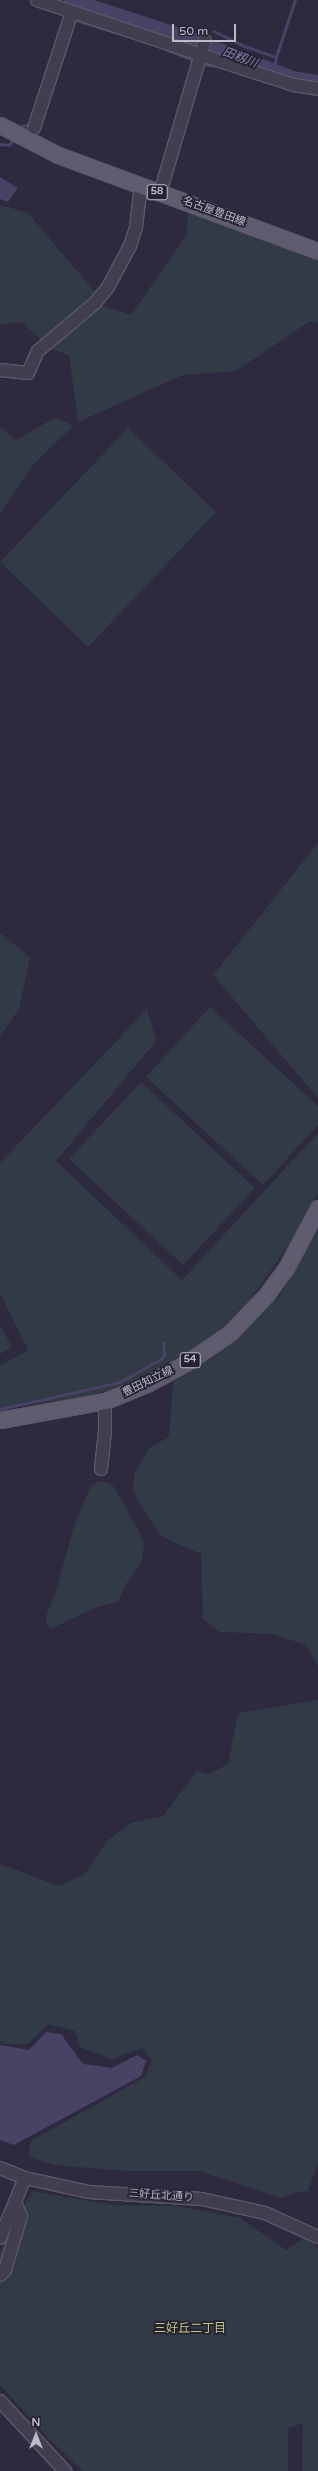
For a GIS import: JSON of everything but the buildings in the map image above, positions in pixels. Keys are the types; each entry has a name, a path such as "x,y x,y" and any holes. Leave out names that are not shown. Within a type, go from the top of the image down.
{"main road":[{"name":"名古屋豊田線","path":"0,125 58,155 318,251"},
{"name":"豊田知立線","path":"0,1420 106,1400 147,1384 186,1363 230,1333 251,1313 278,1278 318,1208"}],"street":[{"path":"37,0 294,85 318,89"},
{"path":"34,128 72,12"},
{"path":"160,193 205,40"},
{"path":"0,370 28,373 38,351 95,303 108,287 130,246 136,227 141,185"},
{"path":"101,1469 105,1433 106,1400"},
{"name":"三好丘北通り","path":"0,2168 25,2178 89,2192 202,2198 265,2213 318,2237"},
{"path":"1,2231 25,2178"},
{"path":"0,2275 5,2270 21,2216 15,2202"},
{"path":"0,2401 64,2471"},
{"path":"54,2459 54,2471"}],"shaded area":[{"path":"0,177 18,188 8,202 0,199"},
{"path":"0,205 28,213 95,292 44,342 21,322 0,325"},
{"path":"188,212 318,261 318,323 310,321 236,371 183,375 78,422 69,355 50,349 100,305 131,315 186,236"},
{"path":"56,417 73,426 33,465 0,513 0,427 16,440"},
{"path":"128,428 216,512 88,647 0,562"},
{"path":"318,843 318,1098 213,975"},
{"path":"0,933 30,957 19,1009 0,1036"},
{"path":"210,1007 318,1106 318,1125 263,1185 146,1077"},
{"path":"147,1009 156,1041 56,1161 182,1280 318,1133 318,1194 292,1241 237,1318 200,1345 128,1386 75,1399 0,1408 0,1366 28,1350 0,1293 0,1163"},
{"path":"141,1082 255,1188 183,1265 69,1159"},
{"path":"318,1229 318,1666 306,1645 273,1634 220,1632 203,1619 201,1554 171,1541 158,1533 133,1492 134,1474 149,1448 169,1437 173,1382 195,1369 241,1332 280,1295"},
{"path":"0,1325 12,1347 0,1354"},
{"path":"100,1481 107,1482 114,1487 139,1531 144,1547 141,1563 126,1584 118,1602 97,1607 50,1629 46,1623 46,1617 58,1585 75,1522 91,1486"},
{"path":"318,1700 318,2163 308,2191 296,2192 281,2198 199,2171 128,2171 53,2165 28,2156 31,2141 145,2077 152,2060 142,2048 112,2059 80,2047 75,2031 48,2024 28,2044 5,2044 0,2041 0,1864 59,1886 84,1875 107,1841 131,1823 163,1816 197,1771 209,1774 228,1764 238,1713"},
{"path":"46,2032 61,2034 83,2064 112,2068 137,2055 146,2061 141,2076 14,2145 0,2140 0,2045 29,2050"},
{"path":"32,2191 112,2205 177,2206 240,2218 286,2250 304,2238 318,2248 318,2471 302,2471 303,2423 288,2428 288,2471 83,2471 51,2441 0,2385 0,2251"}],"waterway":[{"name":"田籾川","path":"71,0 188,38 292,78 318,82"},
{"path":"274,71 276,57 295,0"},
{"path":"73,19 118,33"},
{"path":"214,31 245,46 276,57"},
{"path":"168,50 195,61"},
{"name":"田籾川","path":"223,58 225,52"},
{"path":"201,64 218,66"},
{"path":"20,129 22,126 31,124"},
{"path":"0,144 9,145 14,138"},
{"path":"0,1409 120,1382 161,1359 164,1355 163,1343"}],"district":[{"name":"三好丘二丁目","path":"190,2329"}]}
